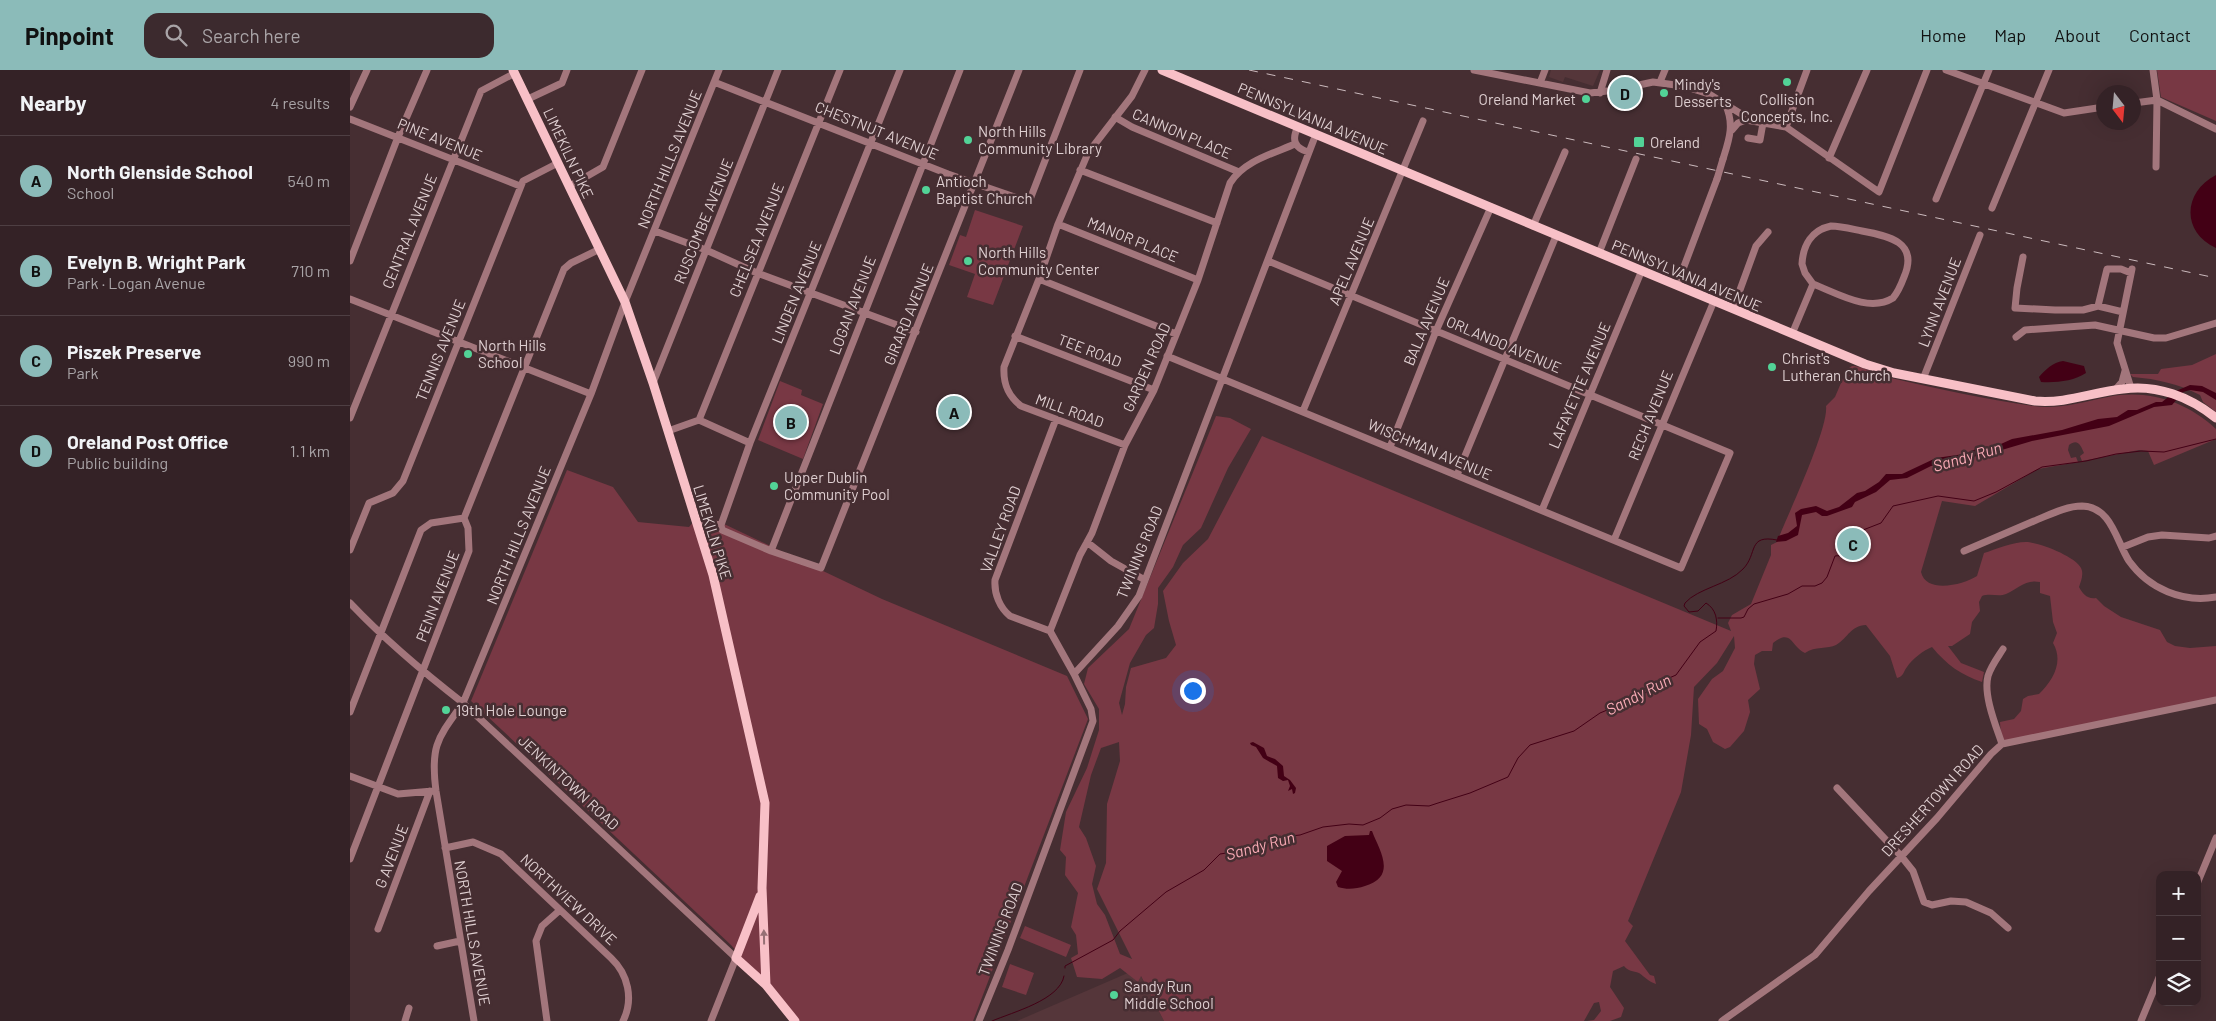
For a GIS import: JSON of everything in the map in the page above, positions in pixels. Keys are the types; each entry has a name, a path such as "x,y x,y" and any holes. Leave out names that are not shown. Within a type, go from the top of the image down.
{"main road":[{"name":"PENNSYLVANIA AVENUE","path":"1162,70 1491,206 1556,236 1599,252 1864,364 1923,379 2043,402 2070,400 2130,388 2168,392 2198,404 2216,418"},
{"name":"LIMEKILN PIKE","path":"514,72 625,302 653,383 721,604 763,792 766,818 762,888 766,985"},
{"path":"736,958 755,913 762,888"},
{"name":"JENKINTOWN ROAD","path":"736,958 766,985"},
{"path":"766,985 795,1021"}],"street":[{"path":"350,107 367,70"},
{"path":"350,261 398,137 427,70"},
{"path":"528,99 562,83 567,70"},
{"path":"570,186 603,167 642,70"},
{"name":"NORTH HILLS AVENUE","path":"474,1021 445,848 433,791 433,763 436,744 463,703 591,394 625,302 719,70"},
{"name":"RUSCOMBE AVENUE","path":"653,383 778,70"},
{"name":"CHELSEA AVENUE","path":"699,420 840,70"},
{"name":"LINDEN AVENUE","path":"721,525 750,443 900,70"},
{"name":"LOGAN AVENUE","path":"771,551 960,70"},
{"name":"GIRARD AVENUE","path":"771,551 821,568 1019,70"},
{"name":"CHESTNUT AVENUE","path":"714,82 975,184 1029,202 1080,70"},
{"name":"MILL ROAD","path":"1125,445 1021,406 1009,393 1005,382 1004,368 1039,279 1058,224 1088,153 1132,96 1145,70"},
{"path":"1475,70 1584,92 1600,93 1660,82 1694,88 1710,94 1752,121"},
{"path":"1540,83 1545,70"},
{"path":"1600,93 1607,70"},
{"path":"1660,82 1665,70"},
{"path":"1786,127 1807,70"},
{"path":"1829,158 1867,70"},
{"path":"1732,130 1740,122 1752,121 1786,127 1879,192 1927,70"},
{"path":"1946,70 2064,112 2096,108"},
{"path":"1936,199 1989,70"},
{"path":"1992,208 2049,70"},
{"path":"2153,70 2157,100 2156,167"},
{"name":"CENTRAL AVENUE","path":"350,418 481,91 514,72"},
{"path":"2141,103 2157,100 2216,129"},
{"path":"1677,285 1717,179 1732,130 1730,114 1725,104"},
{"name":"CANNON PLACE","path":"1115,117 1132,128 1239,172"},
{"name":"PINE AVENUE","path":"350,119 520,186"},
{"name":"APEL AVENUE","path":"1303,411 1423,121"},
{"path":"1748,138 1760,140 1763,123"},
{"path":"1298,127 1294,136 1296,144 1298,148 1308,152"},
{"name":"TWINING ROAD","path":"979,1020 1008,950 1093,721 1091,709 1074,674 1132,608 1145,580 1316,134"},
{"name":"GARDEN ROAD","path":"1050,631 1125,445 1154,390 1198,280 1230,183 1250,163 1296,144"},
{"path":"1533,226 1565,152"},
{"path":"1599,252 1636,159"},
{"path":"520,186 523,181 558,163"},
{"path":"1080,170 1216,223"},
{"name":"TENNIS AVENUE","path":"350,550 369,503 393,493 403,481 520,186"},
{"name":"BALA AVENUE","path":"1390,447 1436,331 1491,206"},
{"name":"MANOR PLACE","path":"1058,224 1198,280"},
{"path":"1837,226 1887,236 1900,242 1906,252 1908,269 1896,296 1886,302 1877,304 1866,303 1813,284 1805,273 1802,260 1808,240 1822,229 1837,226"},
{"path":"655,231 706,250 757,273 916,332"},
{"path":"1733,309 1756,246 1768,232"},
{"name":"LYNN AVENUE","path":"1923,379 1980,235"},
{"path":"1457,475 1556,236"},
{"path":"350,712 421,530 431,522 464,518 564,270 571,263 600,249"},
{"path":"2023,257 2015,308 2074,310 2098,306 2123,312"},
{"name":"ORLANDO AVENUE","path":"1268,261 1660,426 1730,453 1681,568"},
{"path":"2098,306 2107,269 2132,271 2117,343 2130,388"},
{"name":"LAFAYETTE AVENUE","path":"1542,510 1642,270"},
{"path":"1039,279 1176,334"},
{"path":"1792,334 1813,284"},
{"path":"350,299 591,394"},
{"name":"RECH AVENUE","path":"1614,540 1660,426 1714,301"},
{"path":"2016,337 2025,330 2095,324 2166,338 2216,323"},
{"name":"TEE ROAD","path":"1015,336 1154,390"},
{"name":"WISCHMAN AVENUE","path":"1167,356 1681,568"},
{"path":"2115,390 2122,382 2125,371"},
{"name":"VALLEY ROAD","path":"1050,631 1010,616 1005,612 999,603 994,580 1056,419"},
{"path":"668,431 699,420 750,443"},
{"path":"1964,550 2060,511 2081,506 2091,508 2107,519 2114,526 2123,547 2138,571 2166,591 2185,598 2205,599 2216,597"},
{"name":"PENN AVENUE","path":"350,859 469,551 468,528 464,518"},
{"path":"696,522 721,525 722,530 771,551"},
{"path":"2123,547 2148,537 2162,535 2216,536"},
{"path":"1087,542 1111,561 1145,580"},
{"name":"JENKINTOWN ROAD","path":"350,603 380,634 423,672 463,703 736,958"},
{"path":"1050,631 1074,674"},
{"path":"2002,744 1993,716 1987,684 1990,669 2003,649"},
{"name":"DRESHERTOWN ROAD","path":"1722,1021 1815,955 1901,856 1937,818 1991,754 2002,744 2216,700"},
{"path":"350,776 398,794 433,791"},
{"path":"1836,788 1901,856 1916,876 1921,899 1928,905 1955,900 1966,902 1991,913 2008,928"},
{"name":"G AVENUE","path":"378,929 433,791"},
{"path":"2201,875 2216,841"},
{"name":"NORTHVIEW DRIVE","path":"445,848 473,842 501,854 616,963 622,972 628,989 629,1002 623,1021"},
{"path":"547,1021 536,942 542,926 560,910"},
{"path":"437,946 460,942"},
{"path":"710,1021 736,958"},
{"path":"2141,1021 2156,985"},
{"path":"405,1021 409,1008"}],"shaded area":[{"path":"1551,70 1600,70 1593,86 1565,77 1563,82 1549,77"},
{"path":"2157,70 2216,70 2216,121 2161,97"},
{"path":"975,210 1023,226 993,305 967,297 975,274 949,265 960,235 966,237"},
{"path":"2216,354 2216,412 2203,402 2200,395 2192,391 2168,383 2133,377 2130,374 2158,374 2161,369 2192,365"},
{"path":"1856,366 1886,377 1961,394 2042,407 2070,405 2123,395 2151,396 2179,404 2204,419 2216,429 2216,439 2154,465 2148,451 2139,450 2082,461 2080,456 2084,453 2079,444 2075,442 2069,445 2068,450 2071,458 2076,457 2078,462 2038,469 1975,506 1942,501 1921,572 1924,579 1937,585 1946,586 1963,582 1977,576 1984,553 2015,543 2039,544 2064,554 2077,563 2082,570 2079,587 2084,594 2090,598 2096,598 2104,606 2121,617 2160,630 2167,642 2175,646 2190,648 2216,646 2216,698 2004,741 2001,737 2000,722 2014,719 2021,711 2023,699 2039,694 2049,683 2057,664 2056,650 2053,643 2057,633 2053,622 2050,596 2040,593 2040,582 2035,581 2022,585 2003,595 1982,596 1979,602 1980,611 1972,622 1970,634 1952,646 1948,646 1961,663 1984,672 1982,682 1955,669 1932,647 1915,658 1902,675 1897,678 1890,656 1866,625 1856,627 1836,645 1813,649 1805,653 1788,638 1779,639 1773,643 1772,651 1762,651 1755,655 1754,664 1760,689 1748,700 1750,712 1744,731 1730,747 1725,749 1713,742 1707,729 1699,724 1698,699 1712,679 1723,671 1735,648 1734,636 1717,663 1694,687 1691,735 1681,792 1628,921 1633,926 1625,941 1650,975 1654,976 1656,984 1624,966 1613,971 1610,987 1624,1008 1621,1017 1610,1021 1587,1021 1594,1020 1601,1011 1599,1002 1594,1003 1584,1021 1164,1021 1141,976 1138,982 1120,968 1102,979 1077,977 1071,958 1078,954 1076,935 1071,927 1078,893 1065,875 1066,857 1060,850 1066,812 1087,768 1099,730 1099,709 1084,684 1088,668 1129,629 1216,416 1230,418 1251,429 1228,468 1201,528 1183,545 1173,567 1158,588 1158,604 1154,628 1146,635 1130,663 1119,703 1122,715 1131,668 1166,658 1176,645 1163,591 1183,563 1208,539 1262,436 1731,631 1728,623 1732,615 1751,604 1771,555 1771,545 1777,542 1814,452 1821,433 1826,406 1835,397 1847,369","holes":["1119,742 1120,761 1107,804 1106,863 1097,889 1132,959 1120,954 1105,915 1097,904 1092,884 1096,866 1086,838 1079,827 1091,775 1101,748"]},
{"path":"780,381 802,390 801,395 823,404 803,459 758,440"},
{"path":"567,470 613,487 638,522 689,527 701,513 882,599 1067,676 1088,719 973,1021 797,1021 731,945 471,701"},
{"path":"1025,926 1071,945 1066,957 1020,938"},
{"path":"1010,964 1034,973 1026,995 1002,987"},
{"name":"Sandy Run Middle School","path":"1137,969 1164,1021 1017,1021"}],"water":[{"path":"2216,175 2216,248 2205,241 2197,232 2190,212 2192,201 2197,191 2205,182"},
{"path":"2063,361 2084,366 2086,373 2065,381 2041,382 2039,377 2044,372 2053,365"},
{"path":"2190,385 2202,386 2216,393 2216,400 2203,392 2190,390 2183,392 2172,405 2154,407 2109,426 2032,441 1995,452 1931,466 1907,478 1890,480 1876,492 1855,502 1852,507 1827,516 1822,516 1816,512 1802,515 1798,535 1786,541 1776,542 1778,536 1788,533 1797,526 1795,513 1801,509 1816,506 1827,511 1839,507 1857,493 1865,491 1879,482 1886,474 1902,474 1936,458 1964,454 1976,449 1992,448 2012,439 2062,430 2098,419 2117,417 2128,410 2137,410 2156,402 2162,402 2176,391"},
{"path":"1253,742 1264,748 1267,756 1275,759 1283,766 1284,776 1290,780 1296,788 1295,793 1293,794 1292,789 1288,791 1290,786 1288,780 1283,781 1278,778 1277,766 1263,758 1256,747 1251,745 1250,743"},
{"path":"1370,831 1372,831 1384,862 1381,876 1375,882 1362,887 1348,889 1338,887 1336,882 1342,871 1327,861 1327,846 1345,836 1369,835"}],"waterway":[{"path":"1718,618 1744,617 1748,609 1754,604 1788,594 1802,586 1815,586 1822,583 1827,577 1835,556 1846,556 1853,552 1858,545 1863,530 1881,523 1893,506 1938,496 1974,501 1996,492 2042,467 2086,461 2116,454 2141,451 2164,452 2216,439"},
{"name":"Sandy Run","path":"1065,968 1065,966 1113,940 1120,931 1166,892 1204,870 1220,854 1252,849 1282,837 1300,835 1323,827 1349,824 1363,825 1380,818 1392,809 1406,805 1429,806 1470,793 1508,777 1518,758 1530,745 1574,731 1600,713 1641,696 1660,682 1676,675 1700,642 1716,631 1717,627 1715,615 1709,605 1706,603 1698,611 1689,612 1684,606 1685,603 1697,594 1737,574 1748,563 1754,547 1761,540 1777,540"},
{"name":"Sandy Run","path":"992,1021 1045,998 1061,984 1064,976"}],"railway":[{"path":"1249,70 2216,278"}],"place":[{"name":"Collision Concepts, Inc.","path":"1787,82"},
{"name":"Oreland Post Office","path":"1625,93"},
{"name":"Mindy's Desserts","path":"1664,93"},
{"name":"Oreland Market","path":"1586,99"},
{"name":"North Hills Community Library","path":"968,140"},
{"name":"Oreland","path":"1639,142"},
{"name":"Antioch Baptist Church","path":"926,190"},
{"name":"North Hills Community Center","path":"968,261"},
{"name":"North Hills School","path":"468,354"},
{"name":"Christ's Lutheran Church","path":"1772,367"},
{"name":"North Glenside School","path":"954,412"},
{"name":"Evelyn B. Wright Park","path":"791,422"},
{"name":"Upper Dublin Community Pool","path":"774,486"},
{"name":"Piszek Preserve","path":"1853,544"},
{"name":"19th Hole Lounge","path":"446,710"},
{"name":"Sandy Run Middle School","path":"1114,995"}]}
